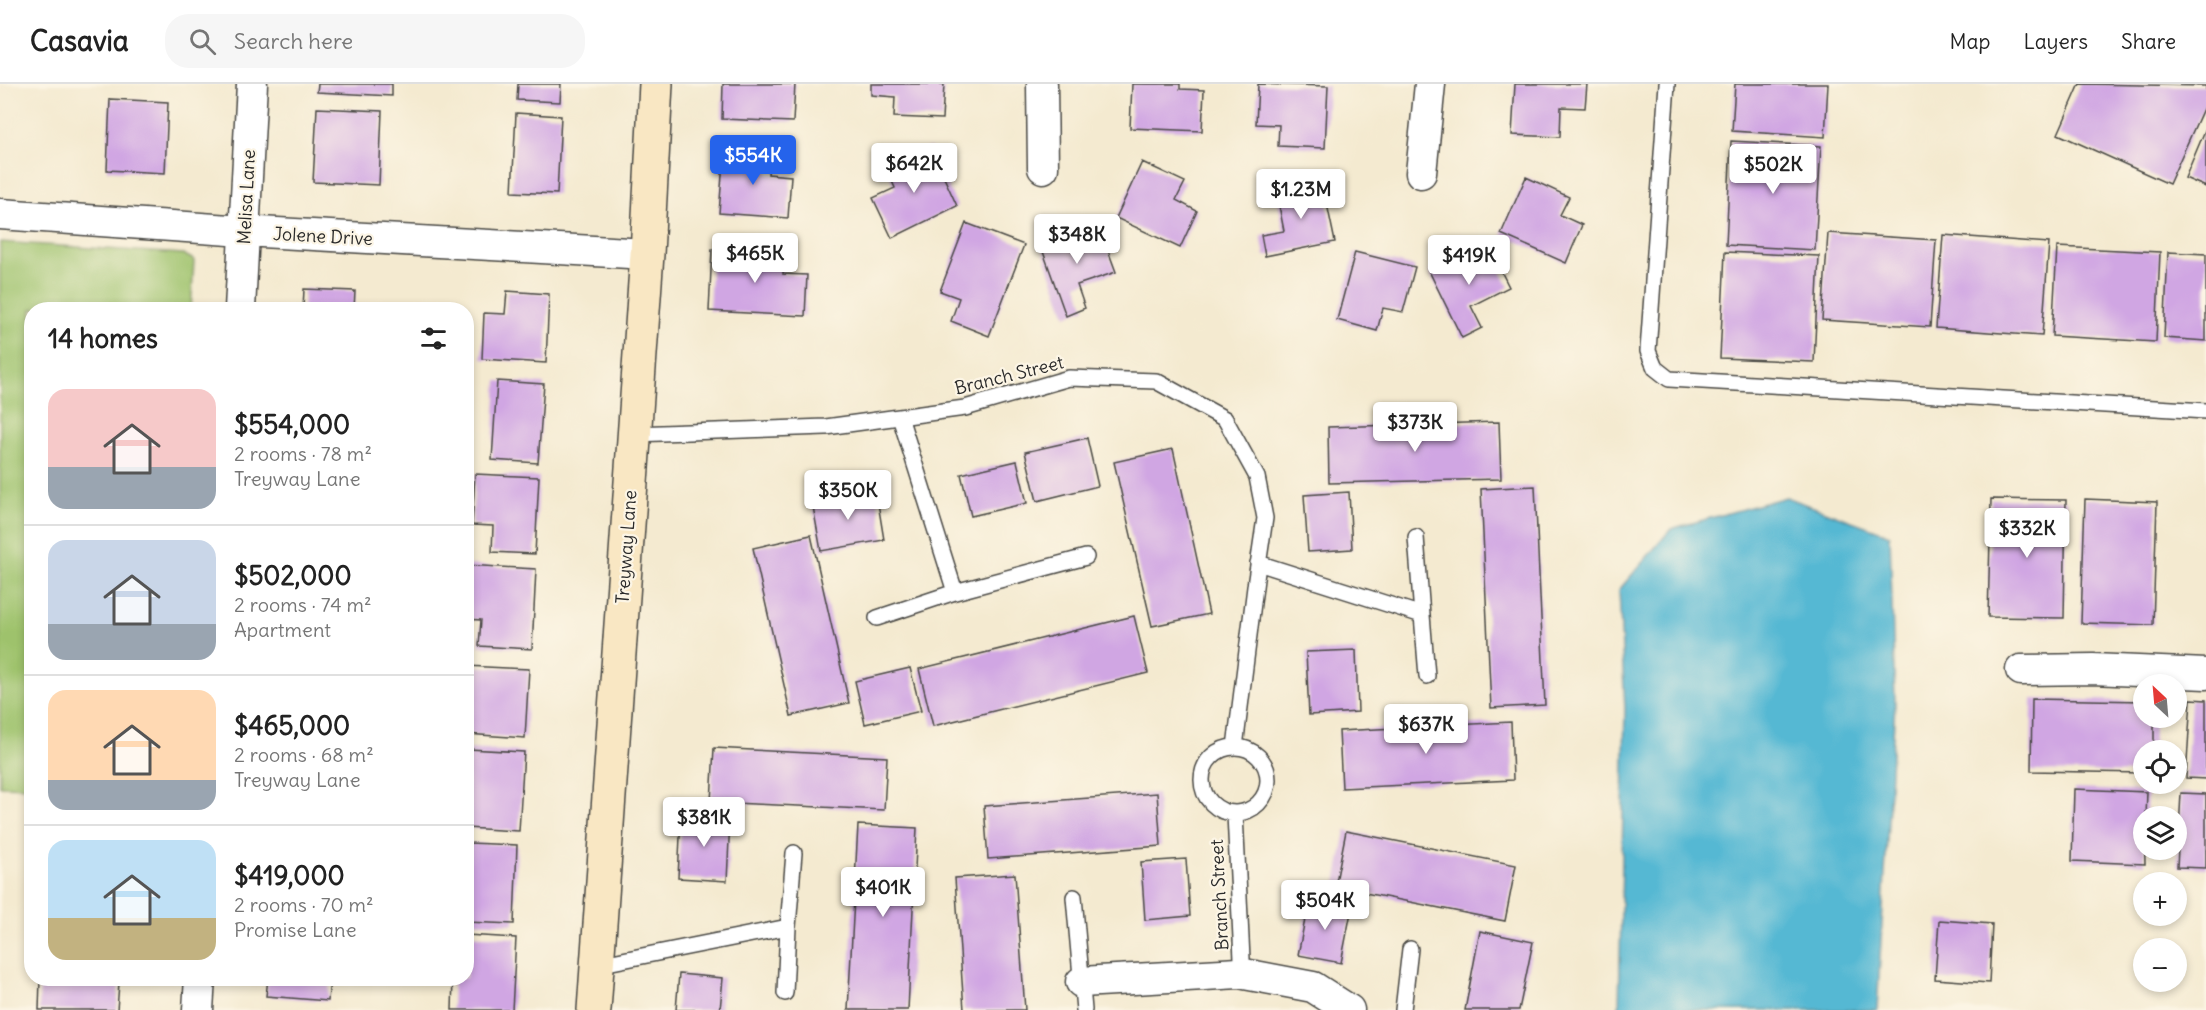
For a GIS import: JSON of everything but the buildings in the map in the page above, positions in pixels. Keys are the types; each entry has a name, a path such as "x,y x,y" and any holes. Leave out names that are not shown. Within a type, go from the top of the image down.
{"street":[{"name":"Melisa Lane","path":"240,302 252,84"},
{"name":"Treyway Lane","path":"594,1010 647,254 656,84"},
{"path":"1042,84 1042,168"},
{"path":"1421,173 1430,84"},
{"name":"Jolene Drive","path":"0,214 244,231 647,254"},
{"path":"2021,670 2093,669 2206,674"},
{"path":"1083,996 1239,973 1313,987 1349,1010"},
{"path":"198,1010 200,986"}],"lane":[{"path":"1667,84 1648,351 1655,368 1668,379 2206,411"},
{"name":"Branch Street","path":"634,434 826,427 965,408 1069,378 1156,381 1226,419 1257,477 1265,518 1235,747"},
{"path":"900,417 955,592"},
{"path":"1416,537 1427,676"},
{"path":"877,618 955,592 1086,557"},
{"path":"1258,563 1422,615"},
{"name":"Branch Street","path":"1235,747 1252,751 1265,764 1269,781 1264,797 1251,809 1235,814 1218,809 1206,797 1201,780 1206,763 1219,751 1235,747"},
{"name":"Branch Street","path":"1235,814 1242,959 1239,973"},
{"path":"785,993 794,853"},
{"path":"1074,897 1083,996"},
{"path":"597,965 788,927"},
{"path":"1402,1010 1410,949"}],"green space":[{"path":"0,242 183,254 194,260 191,302 24,302 24,787 0,786"}],"water":[{"path":"1786,497 1890,535 1895,703 1877,1010 1619,1010 1625,709 1619,590 1671,529"}]}
